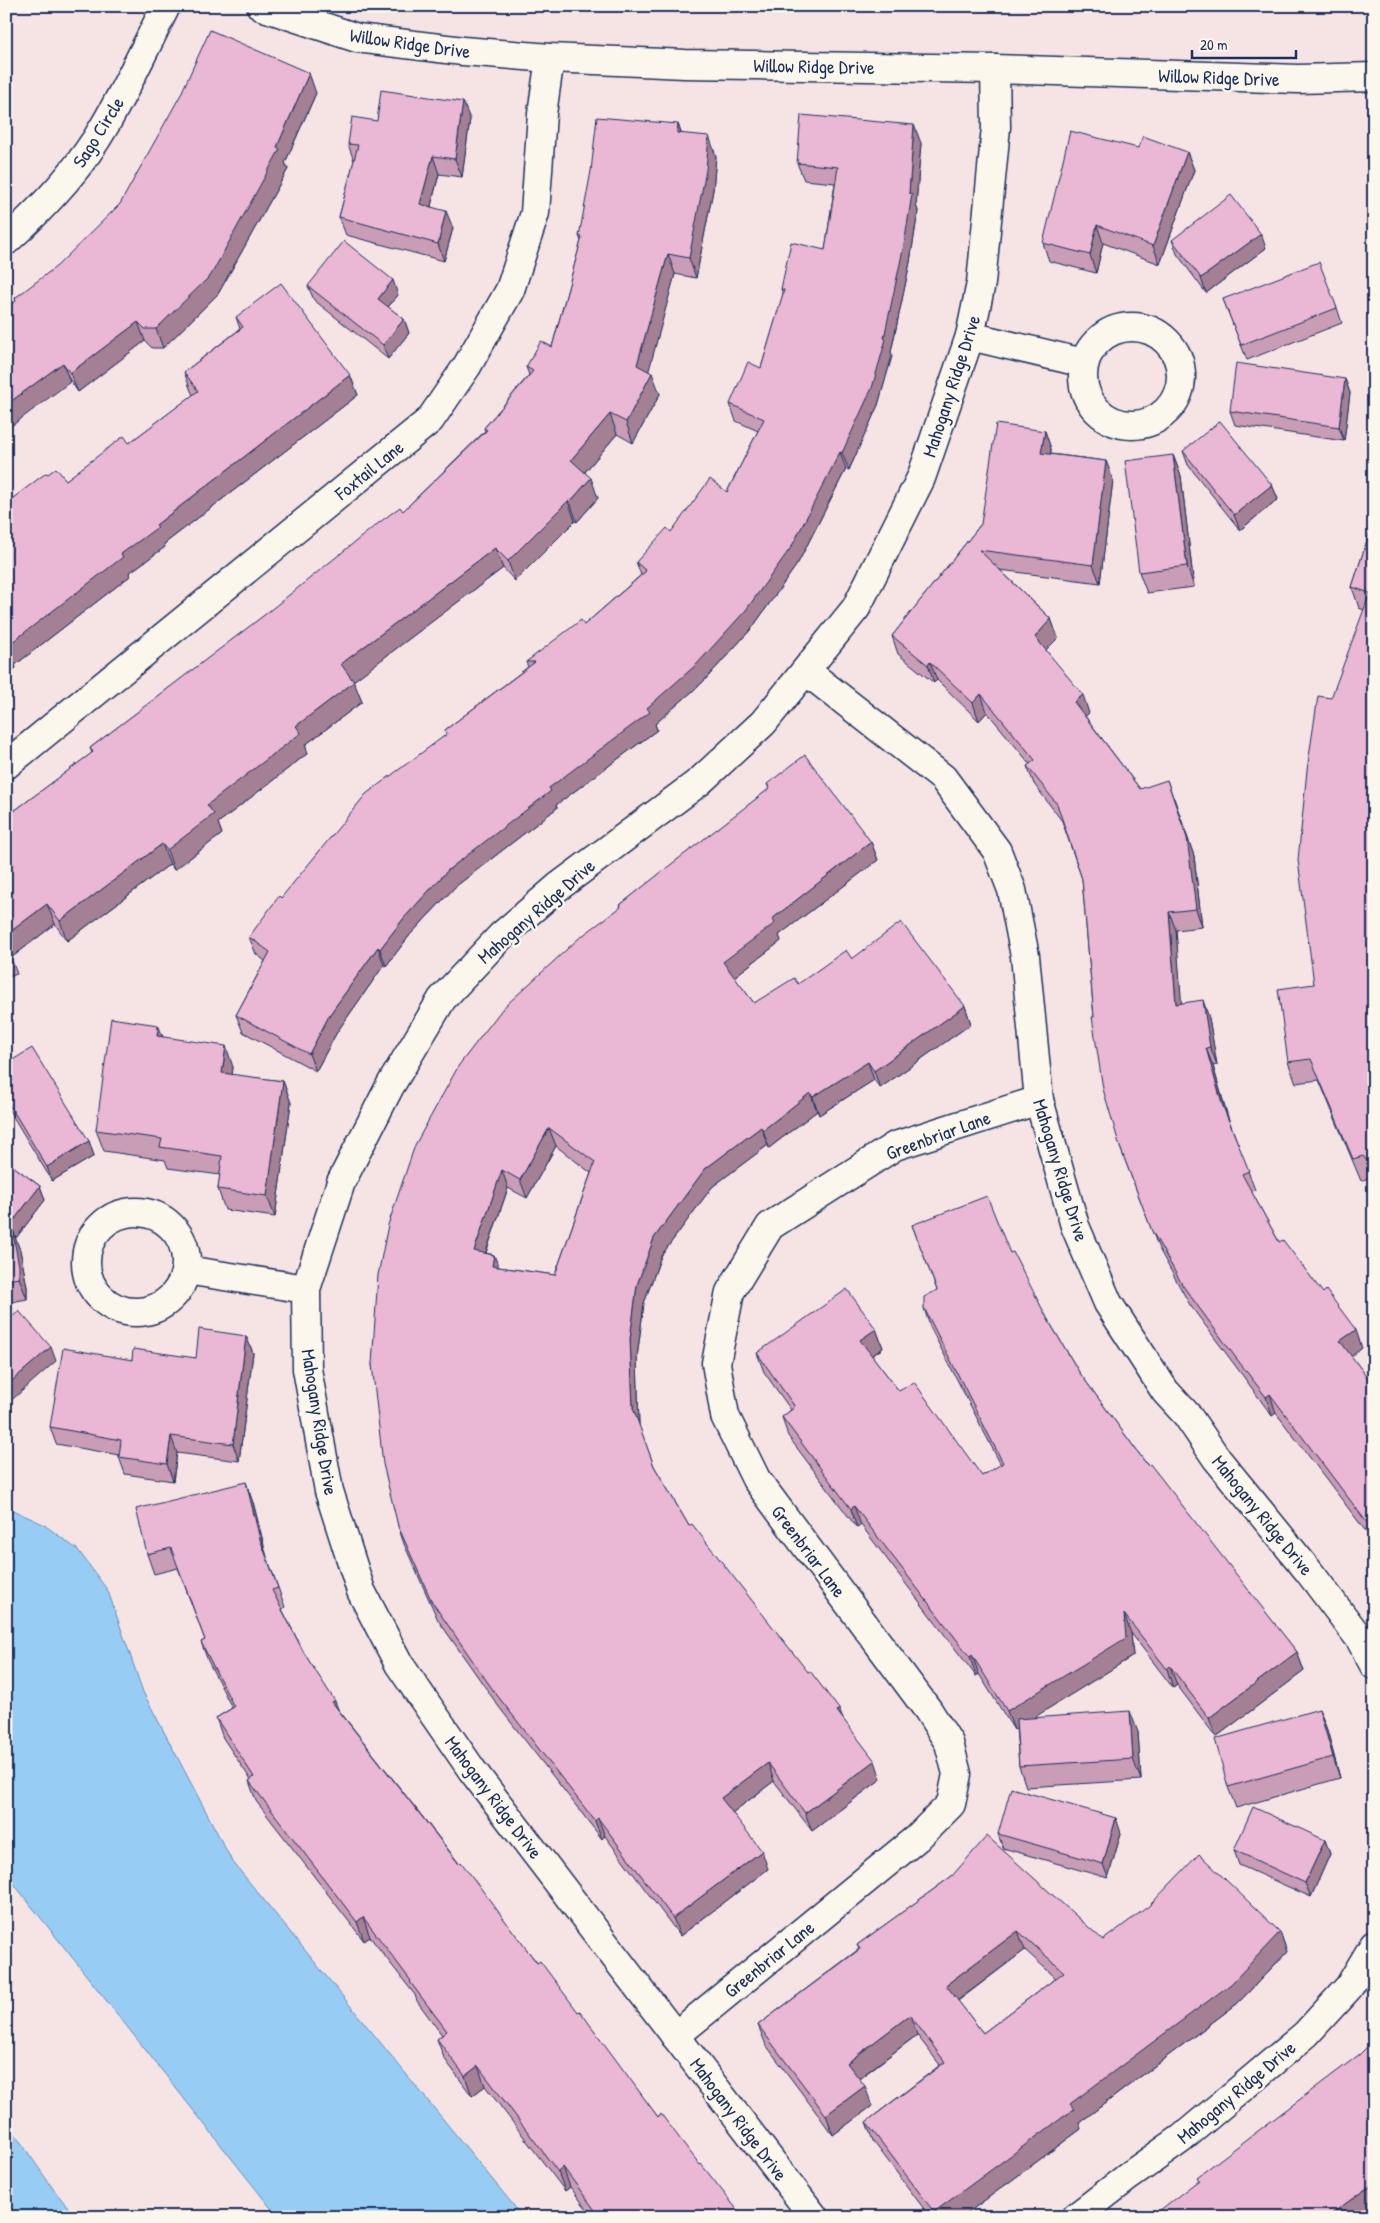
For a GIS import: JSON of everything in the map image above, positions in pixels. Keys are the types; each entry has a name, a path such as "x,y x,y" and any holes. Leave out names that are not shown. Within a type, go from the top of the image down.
{"street":[{"name":"Sago Circle","path":"6,240 32,218 71,174 105,126 166,6"},
{"name":"Willow Ridge Drive","path":"261,6 357,38 463,51 550,58 686,64 995,69 1298,79 1374,77"},
{"name":"Foxtail Lane","path":"6,765 430,420 467,366 510,290 535,213 542,114 550,58"},
{"name":"Mahogany Ridge Drive","path":"814,2217 472,1770 400,1664 361,1591 329,1491 307,1368 306,1289 341,1182 390,1086 442,999 501,936 558,886 699,782 763,723 856,608 921,478 970,336 981,283 995,136 995,69"},
{"path":"970,336 1084,363"},
{"name":"Mahogany Ridge Drive","path":"806,671 943,778 997,851 1012,890 1026,956 1039,1100 1075,1226 1108,1303 1165,1391 1186,1415 1217,1459 1310,1573 1360,1639 1374,1665"},
{"name":"Greenbriar Lane","path":"675,2036 917,1838 951,1804 957,1774 949,1743 933,1718 756,1479 725,1416 716,1363 730,1292 770,1226 895,1146 1039,1100"},
{"path":"186,1270 306,1289"},
{"name":"Mahogany Ridge Drive","path":"1076,2217 1128,2176 1181,2139 1306,2034 1349,1986 1374,1945"}],"water":[{"path":"6,1507 43,1524 78,1550 108,1591 143,1692 232,1861 523,2217 278,2217 6,1874"},
{"path":"6,2121 54,2190 76,2217 6,2217"}],"building":[{"path":"210,30 309,73 277,147 280,149 211,275 156,329 145,329 138,322 70,373 63,363 6,405 6,308 16,301 15,298 57,266 120,204 180,96"},
{"path":"381,90 463,102 455,159 433,156 420,204 446,211 438,244 339,217 358,145 348,144 352,117 377,121"},
{"path":"801,115 914,125 909,193 912,194 904,245 884,338 886,339 872,388 842,453 840,452 792,546 746,610 697,664 647,708 650,712 549,788 551,791 448,870 404,918 380,949 378,947 330,1014 309,1054 236,1015 270,952 249,937 279,896 281,898 366,794 447,734 445,730 535,662 526,662 581,620 584,625 646,571 636,562 667,528 671,532 710,479 727,492 764,419 730,404 748,362 761,368 784,290 781,289 791,242 825,250 838,167 797,163"},
{"path":"597,117 678,124 677,133 709,136 706,170 689,258 668,254 637,365 652,373 626,422 610,414 571,460 591,478 570,502 568,501 508,561 495,548 341,664 354,682 296,726 301,733 207,805 214,814 167,850 162,844 60,921 47,904 6,935 6,817 93,752 90,748 263,616 376,525 400,507 403,511 487,430 484,428 533,371 526,367 541,341 552,347 582,237 579,236 591,171"},
{"path":"1070,131 1138,148 1143,136 1187,152 1153,246 1097,225 1090,255 1043,243"},
{"path":"1231,195 1261,234 1201,278 1172,240"},
{"path":"344,241 393,280 378,299 404,319 383,345 308,286"},
{"path":"1319,262 1337,308 1241,345 1223,299"},
{"path":"281,283 350,375 156,525 158,527 121,554 123,557 7,646 9,648 6,650 6,509 12,505 9,501 46,473 48,474 56,468 66,480 124,436 129,443 198,391 184,372 243,327 236,317"},
{"path":"1236,363 1345,379 1339,427 1230,411"},
{"path":"1220,421 1272,485 1234,515 1183,451"},
{"path":"996,424 1045,431 1041,453 1106,461 1093,565 979,550 1051,619 1035,637 1083,695 1074,702 1140,789 1167,780 1187,838 1196,909 1169,912 1176,1004 1203,1000 1210,1047 1206,1048 1222,1104 1249,1171 1242,1174 1279,1242 1283,1240 1323,1293 1326,1290 1356,1330 1340,1341 1374,1386 1374,1532 1270,1394 1266,1397 1236,1358 1183,1286 1152,1231 1120,1147 1103,1089 1092,1017 1094,1017 1082,879 1057,804 1027,766 1035,760 981,694 973,703 930,662 928,665 892,636 981,524"},
{"path":"1173,455 1187,566 1139,572 1125,461"},
{"path":"1374,519 1374,1170 1363,1156 1353,1159 1311,1059 1288,1062 1278,989 1314,984 1298,860 1307,770 1318,696 1331,698 1370,593 1352,587"},
{"path":"805,755 871,842 772,919 775,923 723,962 754,1003 794,978 798,984 846,950 852,959 901,922 965,1006 874,1071 868,1062 813,1097 810,1093 763,1130 761,1127 705,1169 654,1238 637,1285 630,1339 633,1408 654,1466 689,1526 692,1524 808,1672 810,1671 839,1709 837,1711 875,1761 805,1813 768,1763 721,1798 762,1851 673,1918 598,1818 595,1821 493,1690 432,1602 398,1526 383,1464 372,1364 378,1275 388,1225 415,1145 459,1065 503,1008 578,939 770,788 767,784","holes":["549,1128 595,1162 555,1275 492,1266 494,1255 474,1251 502,1170 520,1180"]},
{"path":"111,1018 158,1025 157,1036 226,1046 222,1073 283,1081 267,1196 218,1189 222,1156 160,1147 162,1139 96,1130"},
{"path":"32,1048 89,1141 47,1167 6,1099 6,1064"},
{"path":"6,1161 40,1186 11,1224 6,1220"},
{"path":"987,1196 1010,1253 1013,1252 1047,1318 1079,1372 1148,1466 1150,1464 1297,1652 1209,1718 1170,1666 1167,1669 1124,1614 1126,1638 1007,1711 972,1655 970,1657 854,1506 851,1509 782,1417 795,1407 757,1353 847,1289 876,1329 860,1340 899,1391 914,1382 982,1476 1003,1463 924,1308 924,1297 937,1290 912,1225"},
{"path":"12,1229 19,1266 19,1278 6,1280 6,1230"},
{"path":"19,1311 51,1347 6,1386 6,1322"},
{"path":"199,1329 246,1336 233,1444 171,1436 167,1464 119,1457 121,1440 50,1427 63,1348 132,1360 133,1349 196,1358"},
{"path":"246,1482 260,1539 278,1588 272,1590 304,1653 335,1701 332,1702 459,1864 461,1862 537,1963 540,1961 578,2012 580,2011 658,2117 661,2114 743,2217 600,2217 563,2167 558,2172 478,2066 465,2076 437,2039 447,2031 411,1981 363,1917 357,1922 249,1781 254,1777 216,1718 234,1707 201,1642 205,1640 171,1548 147,1554 136,1509"},
{"path":"1319,1709 1333,1757 1228,1787 1215,1739"},
{"path":"1130,1711 1133,1759 1019,1766 1016,1719"},
{"path":"1011,1788 1116,1818 1103,1864 998,1834"},
{"path":"1253,1807 1325,1840 1305,1883 1234,1850"},
{"path":"987,1836 1103,1940 1149,1906 1199,1854 1280,1932 1231,1984 1070,2104 1074,2109 934,2212 866,2122 945,2062 910,2015 847,2063 865,2086 826,2115 758,2025 860,1949 857,1945 952,1876","holes":["1018,1931 1064,1972 983,2033 946,1985"]},
{"path":"1374,2040 1374,2183 1327,2217 1151,2217 1199,2180 1197,2177 1360,2054"}]}
